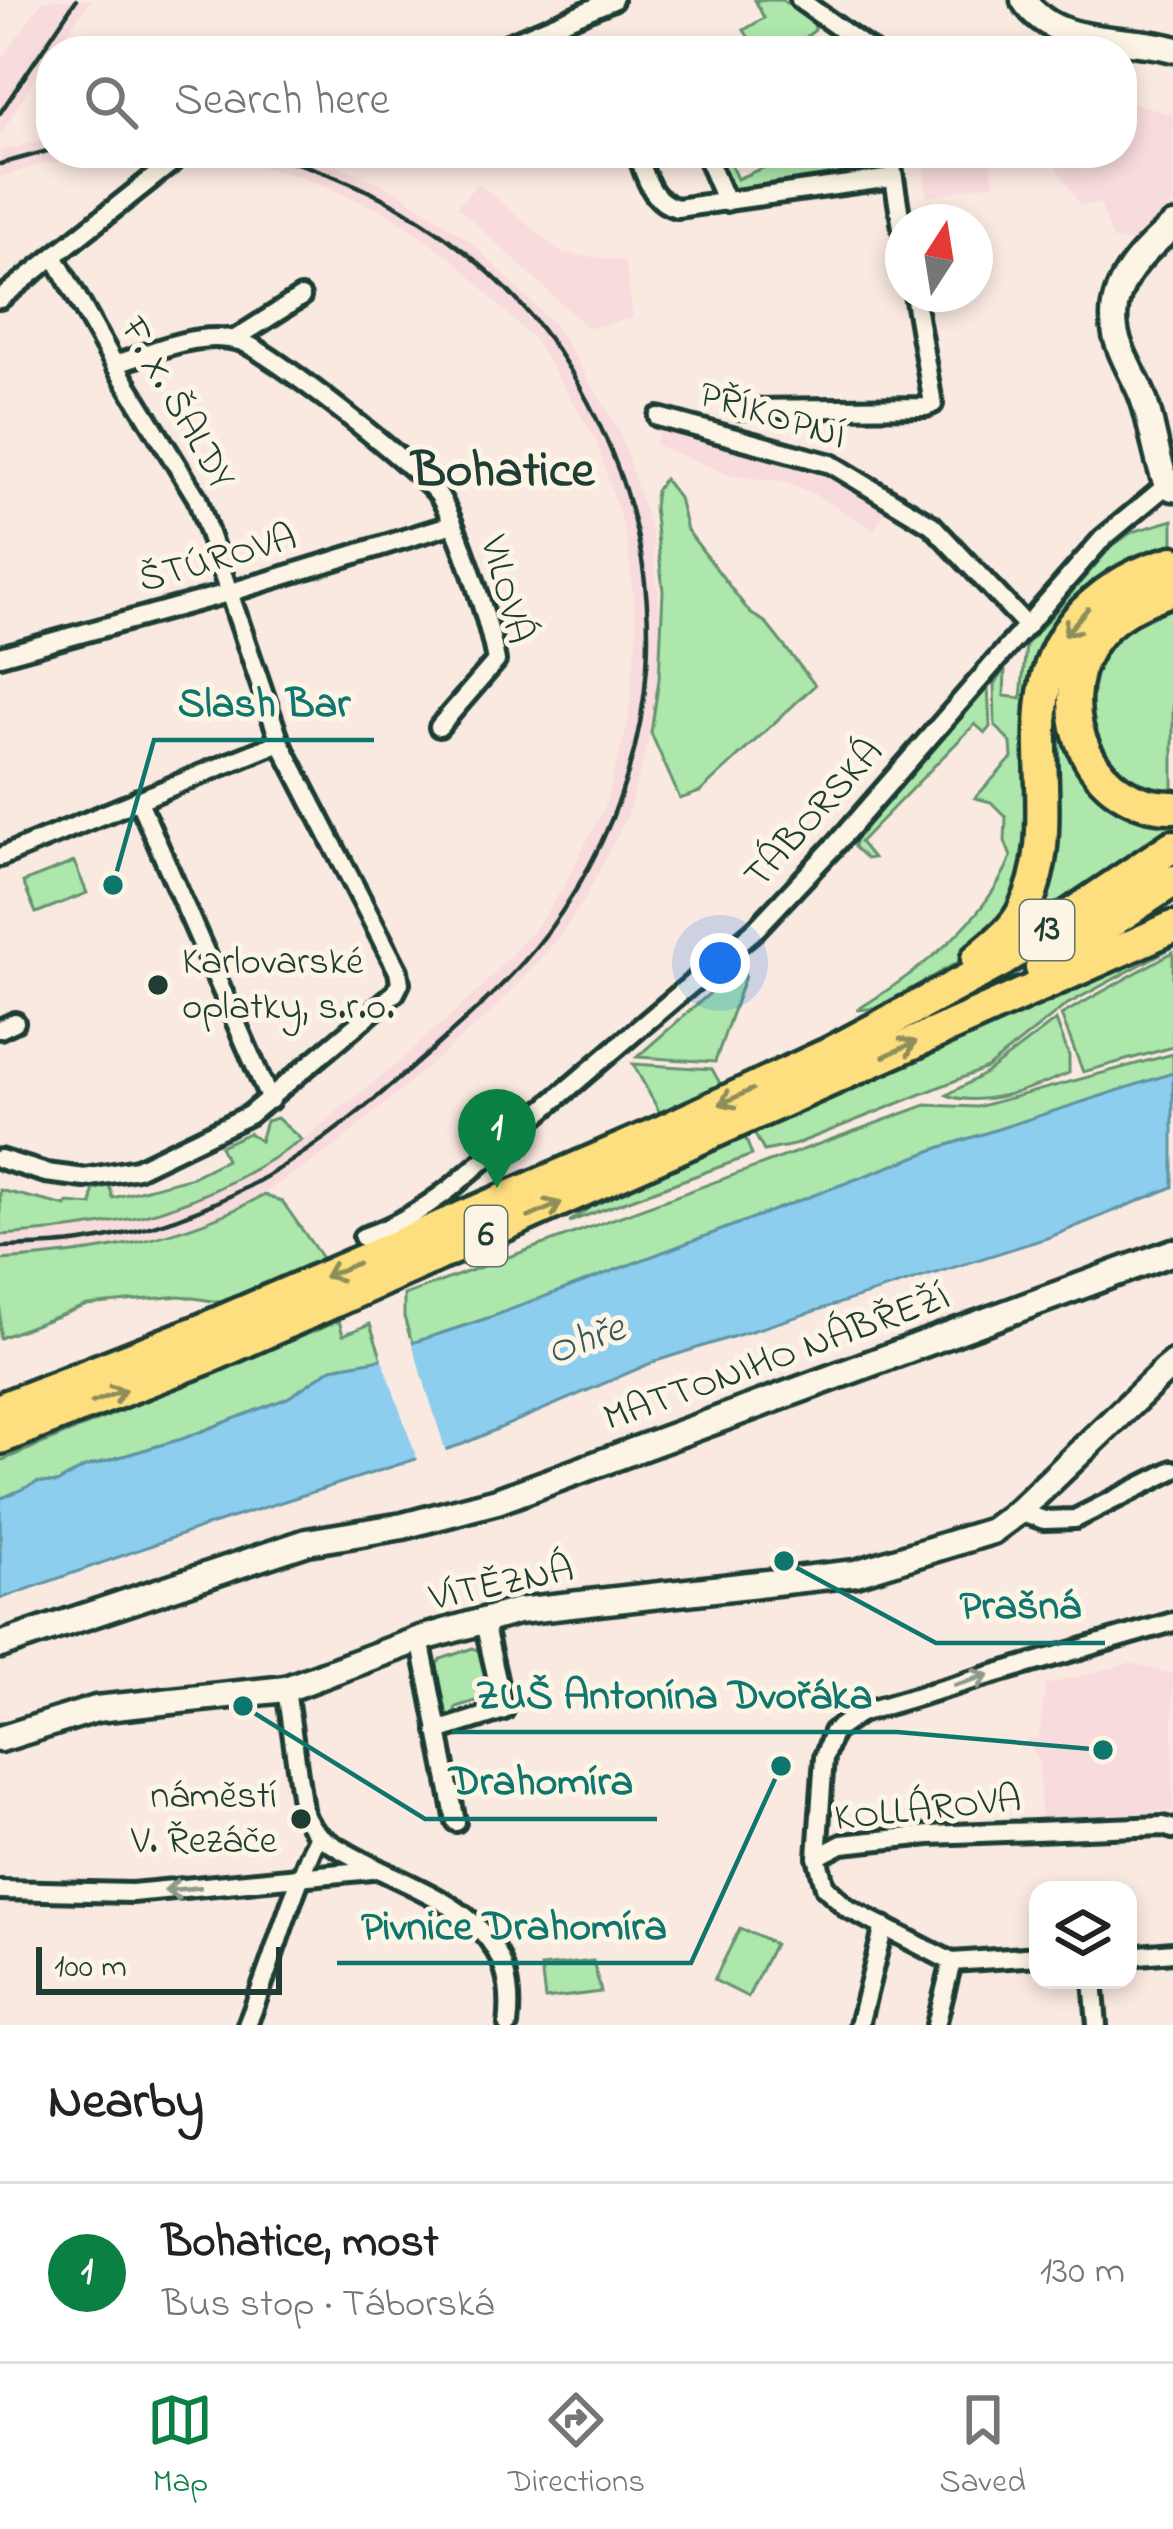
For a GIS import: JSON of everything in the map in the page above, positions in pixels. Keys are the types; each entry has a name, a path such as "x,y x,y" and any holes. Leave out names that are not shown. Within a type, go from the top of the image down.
{"highway":[{"name":"6","path":"0,1409 200,1331 616,1151 830,1053 916,1008 1004,935 1029,898 1044,844 1040,723 1052,656 1069,627 1101,596 1129,576 1173,562"},
{"path":"1173,589 1111,620 1090,644 1078,670 1074,698 1082,748 1096,772 1140,803 1173,807"},
{"name":"13","path":"916,1008 1002,961 1173,846"},
{"name":"13","path":"966,1018 1173,881"},
{"name":"6","path":"0,1438 212,1356 1173,928"}],"street":[{"path":"527,36 613,0"},
{"path":"800,0 850,36"},
{"path":"1024,0 1048,26 1088,36"},
{"path":"1137,43 1173,49"},
{"path":"0,299 165,168"},
{"path":"643,168 655,197 677,208 892,178"},
{"path":"711,168 726,202"},
{"path":"891,168 897,204"},
{"path":"1170,486 1114,322 1130,268 1173,226"},
{"name":"F. X. ŠALDY","path":"55,258 197,498 280,742 398,971 400,983 395,993 270,1100"},
{"path":"115,365 192,341 235,339 301,297"},
{"path":"740,409 933,404 917,312"},
{"name":"VILOVÁ","path":"235,339 263,350 437,492 453,524 496,661 440,727"},
{"name":"PŘÍKOPNÍ","path":"658,416 831,464 932,525 1027,626"},
{"name":"TÁBORSKÁ","path":"363,1237 423,1210 451,1188 756,928 806,878 1102,538 1170,486"},
{"name":"ŠTÚROVA","path":"0,656 453,524"},
{"path":"0,857 280,742"},
{"path":"0,1159 65,1176 113,1176 249,1115 270,1100 138,799"},
{"name":"MATTONIHO NÁBŘEŽÍ","path":"0,1645 307,1542 403,1526 497,1501 1173,1252"},
{"name":"VÍTĚZNÁ","path":"0,1739 96,1709 286,1689 483,1618 856,1574 992,1531 1173,1363"},
{"path":"1019,1510 1044,1520 1075,1519 1173,1470"},
{"path":"437,1731 504,1710 483,1618"},
{"name":"KOLLÁROVA","path":"817,1857 827,1742 848,1718 1173,1622"},
{"path":"421,1639 456,1822"},
{"path":"286,1689 303,1810 318,1835 455,1908 482,1928 507,1976 508,2025"},
{"name":"KOLLÁROVA","path":"817,1857 842,1844 929,1835 1173,1828"},
{"path":"248,2025 298,1877 318,1835"},
{"path":"817,1857 820,1877 836,1899 952,1962 1029,1957"},
{"path":"0,1890 132,1893 379,1870"},
{"path":"859,2025 884,1926"},
{"path":"1137,1955 1173,1952"},
{"path":"936,2025 952,1962"},
{"path":"1094,1989 1097,2025"}],"shaded area":[{"path":"43,0 92,0 63,36 36,36 36,76 0,136 0,61"},
{"path":"1137,104 1173,115 1173,204 1131,241 1113,240 1100,204 1080,205 1057,168 1137,168"},
{"path":"36,142 36,166 0,177 0,151"},
{"path":"268,168 344,168 397,191 469,240 557,328 619,430 652,534 662,629 652,728 627,817 583,902 555,942 496,1008 332,1149 235,1211 183,1231 80,1255 0,1260 0,1235 127,1221 225,1188 302,1140 393,1067 479,990 536,928 604,808 628,724 637,629 627,539 596,440 537,343 453,259 385,212 300,176"},
{"path":"924,168 992,168 994,183 927,197"},
{"path":"478,183 562,253 625,261 633,318 588,328 457,206"},
{"path":"662,423 740,449 832,470 889,506 874,530 816,495 782,481 732,476 654,444"},
{"path":"1130,1663 1173,1674 1173,1811 1041,1818 1039,1761 1026,1739 1039,1739 1045,1685"}],"green space":[{"path":"755,0 782,0 814,22 815,30 807,36 748,36 744,30 764,18"},
{"path":"722,168 732,168 737,179 763,168 876,168 865,174 745,190 732,188"},
{"path":"664,479 679,498 687,530 750,613 765,622 815,685 700,792 680,799 651,733 663,591 654,507"},
{"path":"1173,520 1173,554 1076,606 1016,909 965,958 877,1008 857,1010 946,945 984,904 1011,857 1005,841 1006,817 991,802 975,798 1012,758 1011,743 995,725 994,684 1005,669 1004,696 1021,698 1026,645 1112,546 1132,532"},
{"path":"1127,598 1068,732 1173,822 1173,831 1038,919 1034,916 1052,691"},
{"path":"1173,599 1173,797 1134,787 1094,748 1084,683 1107,639"},
{"path":"988,687 990,727 985,733 975,724 860,842 873,858 867,859 854,847 856,837"},
{"path":"74,862 87,893 36,913 23,882"},
{"path":"1173,935 1173,947 1066,1005 987,1068 794,1145 764,1151 754,1133"},
{"path":"1173,952 1173,1047 1083,1072 1061,1015"},
{"path":"735,971 745,976 715,1062 637,1057"},
{"path":"1056,1020 1069,1056 1069,1073 992,1098 947,1095 986,1073"},
{"path":"1173,1054 1173,1073 939,1148 412,1343 404,1317 404,1295 926,1105 977,1107"},
{"path":"633,1064 712,1069 721,1085 660,1113"},
{"path":"277,1118 302,1140 193,1199 86,1227 0,1235 0,1190 66,1206 92,1205 93,1190 109,1186 113,1198 192,1177 226,1160 220,1146 249,1133 260,1141 266,1121"},
{"path":"745,1137 752,1155 569,1222 602,1199"},
{"path":"264,1195 282,1201 324,1261 226,1303 180,1296 87,1305 0,1338 0,1260 136,1242 201,1224"},
{"path":"339,1321 343,1335 370,1324 382,1359 332,1368 288,1398 182,1439 85,1467 57,1483 38,1483 0,1499 0,1461"},
{"path":"473,1648 484,1654 496,1704 489,1709 491,1696 456,1707 447,1721 439,1709 435,1666 441,1659"},
{"path":"740,1928 774,1944 748,1997 714,1980"},
{"path":"593,1961 601,1992 545,1999 541,1967"}],"water":[{"name":"Ohře","path":"1173,1073 1173,1187 1050,1237 656,1361 463,1444 206,1526 0,1599 0,1499 38,1482 57,1483 85,1467 182,1439 288,1398 332,1368 382,1359 412,1343 939,1148"}],"pier":[{"path":"410,1337 447,1455 419,1465 380,1353"}],"railway":[{"path":"52,36 76,0"},
{"path":"0,113 36,59"},
{"path":"0,164 36,154"},
{"path":"0,1247 81,1242 180,1217 268,1176 387,1089 474,1012 547,933 588,869 618,803 638,734 647,665 646,595 635,525 613,455 580,387 520,304 484,268 402,209 312,168"}],"place":[{"name":"Slash Bar","path":"113,885"},
{"name":"Karlovarské oplatky, s.r.o.","path":"158,985"},
{"name":"Bohatice, most","path":"497,1188"},
{"name":"Prašná","path":"784,1561"},
{"name":"Drahomíra","path":"243,1706"},
{"name":"ZUŠ Antonína Dvořáka","path":"1103,1750"},
{"name":"Pivnice Drahomíra","path":"781,1766"},
{"name":"náměstí V. Řezáče","path":"301,1819"}],"district":[{"name":"Bohatice","path":"503,472"}]}
